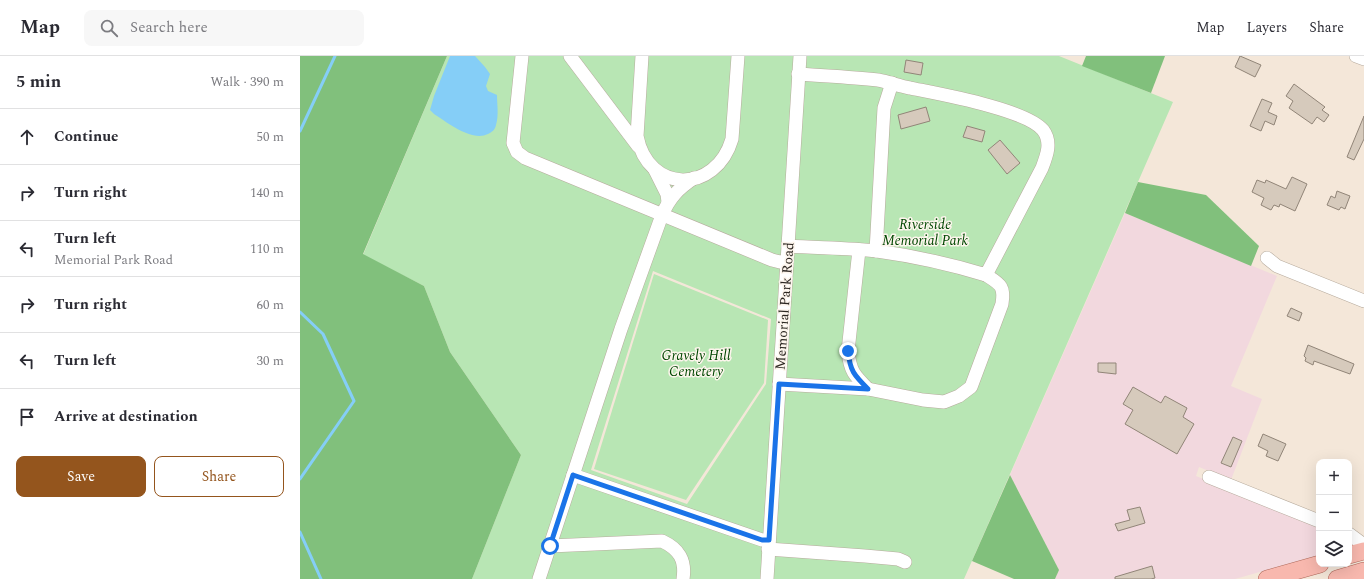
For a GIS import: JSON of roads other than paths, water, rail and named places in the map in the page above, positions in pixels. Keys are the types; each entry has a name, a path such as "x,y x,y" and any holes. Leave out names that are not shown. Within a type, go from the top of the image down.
{"main road":[{"path":"1352,554 1364,551"},
{"path":"1267,579 1286,577 1316,566"},
{"path":"1337,579 1364,571"}],"street":[{"path":"522,56 513,143 517,152 524,158 772,260 780,262 787,261"},
{"path":"570,56 655,170 667,194 668,202"},
{"path":"639,147 637,136 642,56"},
{"path":"655,170 665,176 688,180 710,172 720,164 730,148 732,139 738,56"},
{"name":"Memorial Park Road","path":"766,579 800,56"},
{"path":"1356,56 1364,59"},
{"path":"798,74 879,80 908,88 971,100 1034,122 1043,131 1048,140 1048,153 1042,168 986,275"},
{"path":"876,251 884,108 892,83"},
{"path":"539,579 621,329 662,215 675,192 694,178"},
{"path":"779,384 868,389 923,400 944,402 959,396 971,386 1002,304 1004,294 1000,286 986,275 930,260 876,251 788,246"},
{"path":"859,250 848,351 850,366 858,379 868,389"},
{"path":"1267,258 1277,266 1364,301"},
{"path":"573,475 762,540 769,545 898,559 905,562"},
{"path":"1209,477 1316,520"},
{"path":"1352,536 1364,545"},
{"path":"550,546 662,541 678,551 682,560 684,573 683,579"}],"water":[{"path":"450,56 475,56 490,74 486,86 488,91 497,95 498,114 495,128 492,132 482,136 468,134 434,114 430,110"}],"waterway":[{"path":"300,131 335,56"},
{"path":"300,312 323,334 354,401 300,479"},
{"path":"300,532 321,579"}],"park label":[{"name":"Riverside Memorial Park","path":"925,232"},
{"name":"Gravely Hill Cemetery","path":"696,364"}]}
